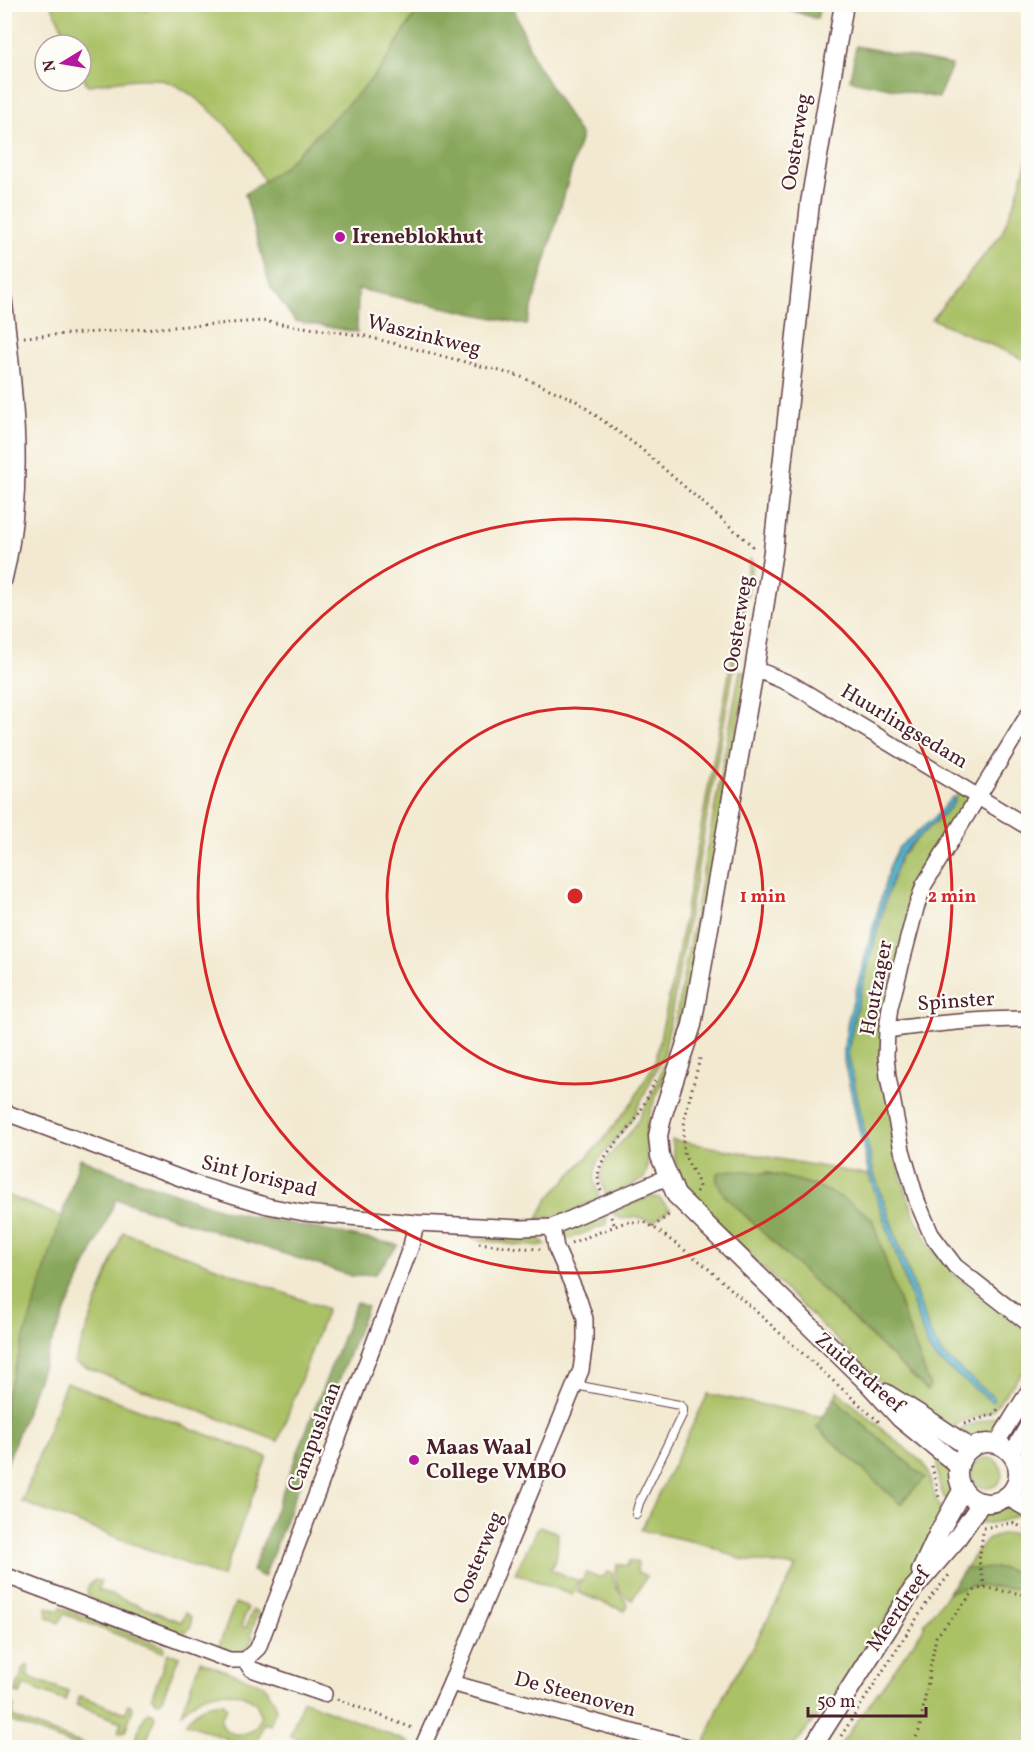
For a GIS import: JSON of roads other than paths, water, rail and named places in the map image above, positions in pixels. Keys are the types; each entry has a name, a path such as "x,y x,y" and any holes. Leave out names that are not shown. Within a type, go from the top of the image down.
{"street":[{"name":"Oosterweg","path":"667,1177 660,1156 658,1136 692,1025 754,671 765,550 810,202 844,4"},
{"path":"4,299 16,416 17,507 10,560 4,580"},
{"name":"Huurlingsedam","path":"754,671 765,673 793,685 1029,827"},
{"name":"Houtzager","path":"1029,715 924,885 891,1007 886,1056 902,1150 917,1201 931,1234 955,1266 1029,1323"},
{"name":"Spinster","path":"887,1030 955,1020 1029,1019"},
{"name":"Sint Jorispad","path":"4,1112 200,1185 257,1203 304,1213 416,1223 520,1228 552,1227"},
{"path":"552,1227 667,1177"},
{"name":"Zuiderdreef","path":"667,1177 676,1195 702,1222 868,1383 900,1418 959,1466"},
{"name":"Campuslaan","path":"245,1660 258,1648 411,1246 416,1223"},
{"name":"Oosterweg","path":"425,1741 581,1370 585,1319 556,1248 552,1227"},
{"name":"Zuiderdreef","path":"868,1383 970,1449"},
{"path":"1004,1449 1029,1392"},
{"path":"1004,1449 1029,1425"},
{"path":"978,1444 1004,1449 1015,1461 1023,1482 1015,1485 1007,1496 999,1500 982,1502 974,1500 963,1489 958,1478 961,1459 978,1444"},
{"name":"Meerdreef","path":"913,1590 939,1532 963,1489"},
{"path":"1007,1496 1029,1508"},
{"name":"Meerdreef","path":"805,1748 816,1740 913,1590 955,1541 975,1525 982,1502"},
{"path":"4,1575 229,1660 245,1660 251,1669 324,1694"},
{"name":"De Steenoven","path":"451,1683 688,1747"}],"lane":[{"path":"575,1385 683,1408 683,1413 639,1503 636,1514"}],"water":[{"path":"952,797 955,799 951,807 900,857 887,895 855,1014 848,1054 874,1174 930,1333 942,1354 992,1396 994,1399 992,1402 936,1359 928,1348 869,1175 844,1061 848,1020 890,865 899,847 935,817"}],"place":[{"name":"Ireneblokhut","path":"340,237"},
{"name":"Maas Waal College VMBO","path":"414,1460"}]}
